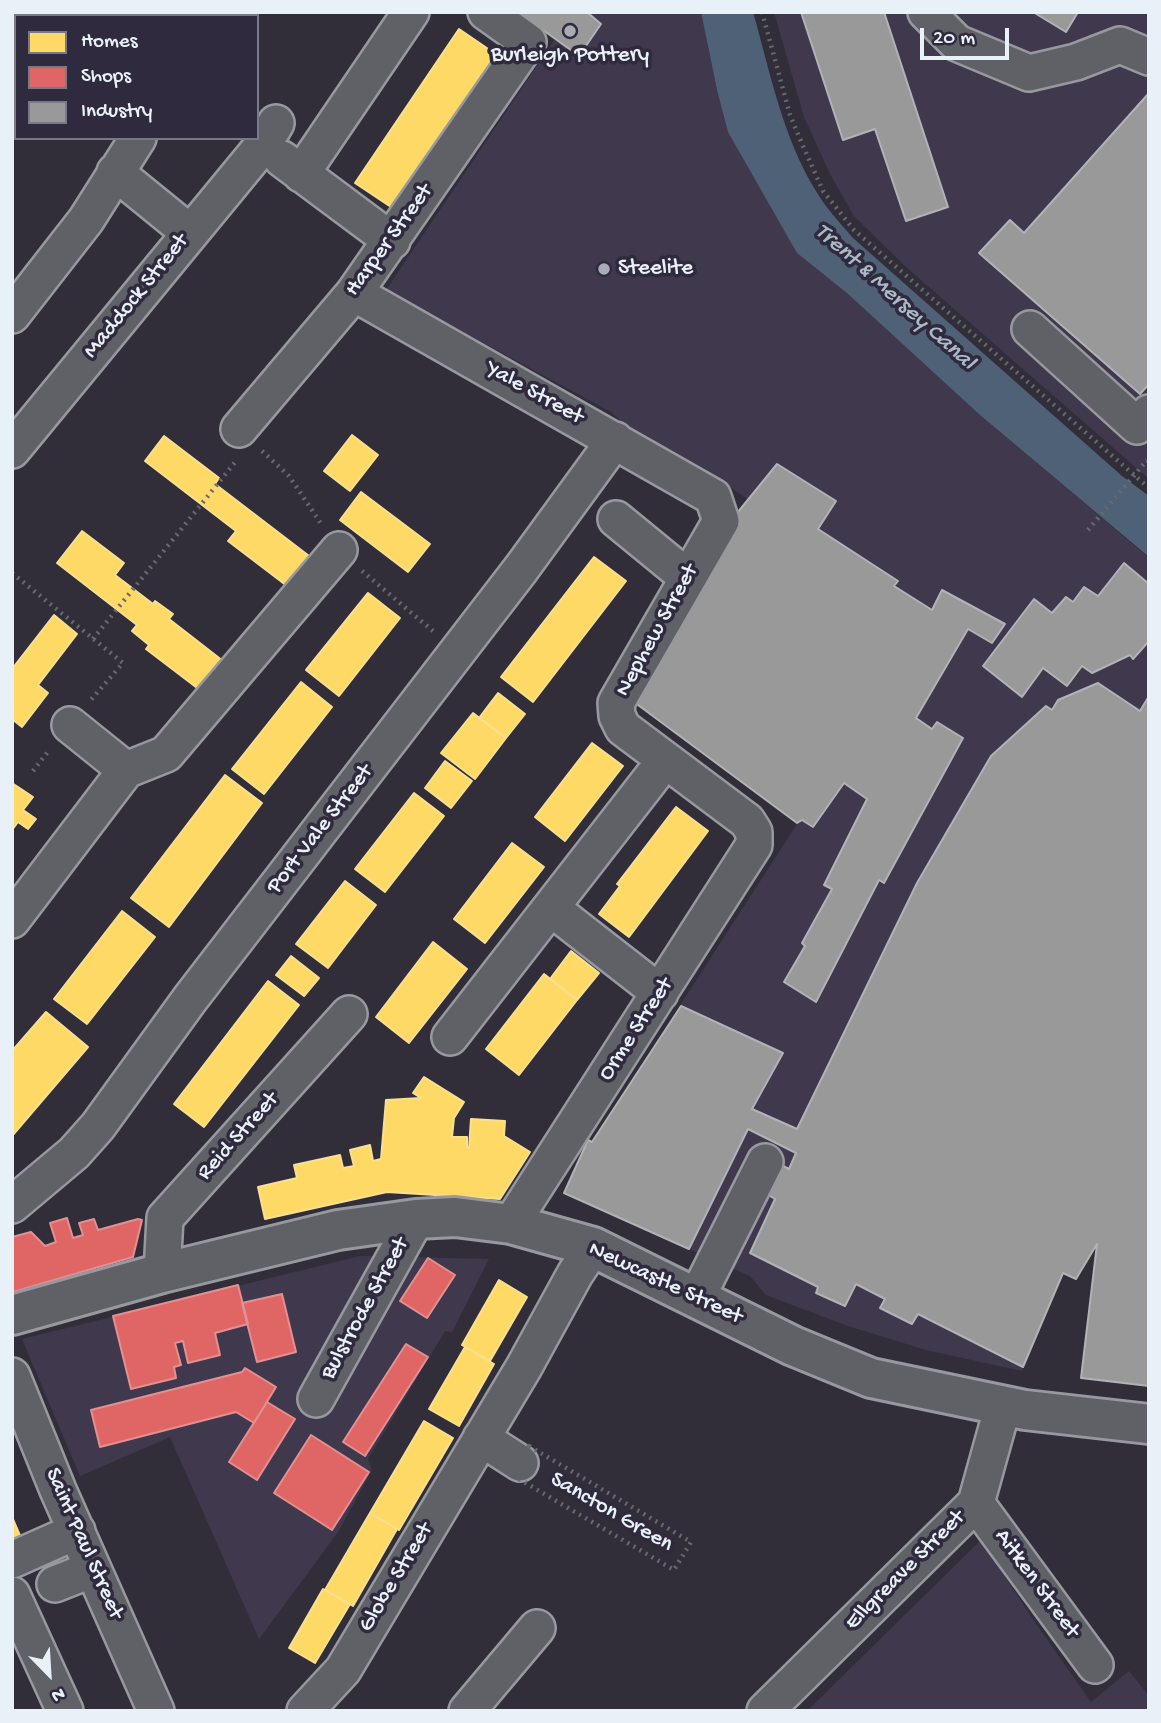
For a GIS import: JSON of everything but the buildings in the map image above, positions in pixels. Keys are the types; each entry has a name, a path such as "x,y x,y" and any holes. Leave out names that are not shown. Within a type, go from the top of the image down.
{"main road":[{"name":"Newcastle Street","path":"12,1315 162,1273 338,1230 416,1219 455,1217 511,1224 593,1247 793,1346 871,1378 1003,1406 1149,1424"}],"street":[{"path":"301,174 411,12"},
{"name":"Harper Street","path":"241,441 392,241 528,42 486,12"},
{"path":"926,12 957,43 1029,73 1076,62 1120,45 1149,57"},
{"path":"264,135 301,174 392,241"},
{"name":"Maddock Street","path":"12,450 190,233 264,135"},
{"path":"12,315 86,220 137,140"},
{"path":"115,172 190,233"},
{"name":"Yale Street","path":"354,293 713,497"},
{"path":"1030,328 1138,426 1149,413"},
{"name":"Port Vale Street","path":"12,1205 74,1153 97,1126 190,999 521,569 615,440"},
{"name":"Nephew Street","path":"713,497 720,521 616,703 617,716 624,728 747,821 754,832"},
{"path":"616,519 688,578"},
{"path":"12,920 126,769 166,754 339,550"},
{"path":"70,725 126,769"},
{"path":"450,1037 653,776"},
{"name":"Orme Street","path":"511,1224 754,845 754,832"},
{"path":"551,908 660,993"},
{"name":"Reid Street","path":"162,1273 165,1218 349,1014"},
{"path":"697,1297 765,1162"},
{"name":"Bulstrode Street","path":"316,1399 416,1219"},
{"name":"Globe Street","path":"305,1711 343,1670 593,1247"},
{"name":"Saint Paul Street","path":"12,1376 156,1711"},
{"name":"Ellgreave Street","path":"765,1711 976,1503 1003,1406"},
{"path":"481,1438 520,1462"},
{"path":"12,1560 65,1503"},
{"name":"Aitken Street","path":"976,1503 1095,1665"},
{"path":"55,1584 93,1569"},
{"path":"12,1595 65,1711"},
{"path":"467,1711 537,1628"}],"path":[{"path":"762,12 790,115 803,146 823,191 854,230 1149,488"},
{"path":"93,639 241,441"},
{"path":"1088,530 1148,461"},
{"path":"12,573 123,663"},
{"name":"Sancton Green","path":"529,1446 691,1542 674,1570 512,1475 520,1462 529,1446"}],"shaded area":[{"path":"518,12 701,12 717,90 797,253 848,294 980,415 1149,558 1149,1386 1081,1378 1097,1246 1076,1279 1063,1273 1022,1371 926,1350 848,1326 766,1295 750,1276 564,1193 588,1140 592,1142 797,824 634,702 747,499 722,481 650,447 611,412 386,290 555,39"},
{"path":"774,12 1145,12 1149,15 1149,479 905,266 854,216 830,174 804,117"},
{"path":"360,1256 489,1259 452,1332 445,1331 368,1459 372,1470 338,1532 259,1639 170,1437 80,1476 22,1339"},
{"path":"981,1540 1091,1702 1129,1671 1149,1696 1149,1711 807,1711"}],"water":[{"name":"Trent & Mersey Canal","path":"701,12 753,12 786,127 805,171 824,203 853,238 1122,476 1149,496 1149,557 980,415 848,294 797,253 728,132"}],"place":[{"name":"Burleigh Pottery","path":"570,31"},
{"name":"Steelite","path":"604,269"}]}
